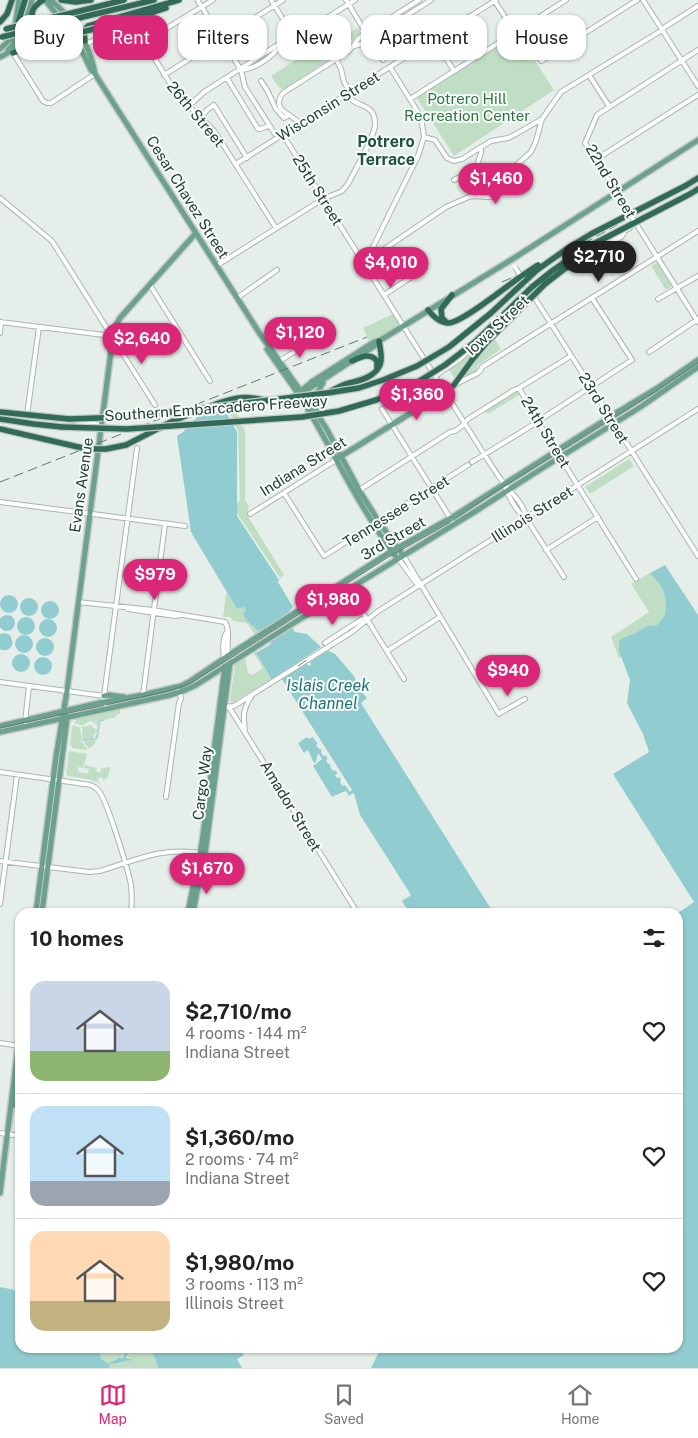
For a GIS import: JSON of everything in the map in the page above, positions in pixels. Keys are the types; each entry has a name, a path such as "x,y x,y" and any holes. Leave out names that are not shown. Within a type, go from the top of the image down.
{"highway":[{"path":"0,22 9,9 11,0"},
{"path":"20,15 24,0"},
{"path":"32,15 36,6 44,0"},
{"path":"61,0 82,2 91,0"},
{"path":"75,0 82,2"},
{"path":"3,30 124,0"},
{"path":"3,39 154,0"},
{"path":"85,42 84,31 88,26 179,0"},
{"path":"13,53 35,44 133,19 184,0"},
{"path":"428,310 438,320 454,322 489,300 520,277 568,248 698,178"},
{"name":"Southern Embarcadero Freeway","path":"0,418 55,427 127,429 302,417 364,404 412,385 445,365 475,342 522,296 552,271 582,250 698,189"},
{"path":"454,385 487,342 545,284 618,232"},
{"path":"327,393 359,388 383,380 408,371 437,355 475,327 532,274 568,248"},
{"path":"446,322 442,318 441,309 452,295"},
{"path":"327,393 364,378 376,369 381,359 379,341"},
{"path":"352,361 365,355 373,357 377,361 376,369"},
{"path":"280,403 290,400 301,393"},
{"name":"Southern Embarcadero Freeway","path":"0,412 52,418 126,417 327,393"},
{"path":"0,429 74,447 106,449 126,445 171,422 228,400 252,397 306,406"}],"main road":[{"path":"3,39 12,37 19,0"},
{"path":"1,58 23,28 32,0"},
{"name":"Cesar Chavez Street","path":"44,0 57,15"},
{"name":"Cesar Chavez Street","path":"51,0 75,24 85,42 95,74"},
{"path":"0,49 3,39 15,31"},
{"path":"1,58 15,48"},
{"path":"1,58 13,53"},
{"name":"Cesar Chavez Street","path":"83,53 91,70 260,334 266,347 290,376 301,393 306,406 338,458 373,525 395,550"},
{"path":"83,56 86,60"},
{"path":"290,376 303,385 312,381 511,260 698,140"},
{"name":"Evans Avenue","path":"64,711 114,328 120,318 196,233"},
{"path":"301,393 376,345 379,341"},
{"name":"3rd Street","path":"0,726 143,695 175,687 193,680 395,550 508,491 610,417 656,389 698,360"},
{"name":"Cesar Chavez Street","path":"278,362 326,428 338,458"},
{"name":"3rd Street","path":"0,732 174,694 192,687 400,557 504,484 614,424 698,367"},
{"path":"326,428 317,409 316,396 329,376"},
{"path":"301,393 312,381"},
{"name":"Indiana Street","path":"338,458 454,385"},
{"name":"Cesar Chavez Street","path":"356,492 379,522 400,557"},
{"name":"Cargo Way","path":"194,908 225,707 226,657"},
{"path":"104,696 130,698"},
{"path":"39,908 65,719 64,711"},
{"name":"Cargo Way","path":"189,908 203,854"},
{"path":"0,1193 15,1069"},
{"path":"8,1134 15,1095"}],"street":[{"path":"168,28 213,0"},
{"path":"271,0 280,15"},
{"path":"258,15 283,0"},
{"path":"328,15 347,2 355,0"},
{"path":"395,15 419,0"},
{"path":"408,15 431,0"},
{"path":"495,0 504,15"},
{"name":"Wisconsin Street","path":"472,15 495,0"},
{"path":"410,99 566,0"},
{"path":"541,61 637,0"},
{"path":"643,0 698,86"},
{"name":"25th Street","path":"198,1 207,15"},
{"path":"347,2 361,25"},
{"path":"514,168 531,152 542,119 561,92 698,6"},
{"path":"351,50 361,36"},
{"name":"26th Street","path":"85,42 93,39"},
{"path":"354,46 361,44"},
{"path":"590,75 609,106 698,50"},
{"path":"188,106 204,92 241,70 247,69 268,58 277,51"},
{"path":"13,53 43,101 47,104 95,74"},
{"name":"26th Street","path":"155,60 179,98 215,132 276,228"},
{"path":"164,75 188,60"},
{"name":"25th Street","path":"235,60 241,70 245,87 269,126 275,134 282,135 484,454 508,491 526,513 526,518 564,577"},
{"path":"300,124 296,119 283,111 279,105 280,99 283,94 334,60"},
{"path":"216,266 323,199 342,191 348,184 373,135 375,118 370,109 353,102 336,60"},
{"name":"Wisconsin Street","path":"236,164 401,60"},
{"path":"447,60 454,71"},
{"path":"363,261 370,253 415,164 421,151 424,137 420,117 390,67"},
{"path":"227,78 258,129 269,126"},
{"path":"261,81 279,114 284,118 289,115"},
{"path":"596,160 698,95"},
{"path":"201,117 214,105 247,158"},
{"name":"22nd Street","path":"609,106 597,115 585,143 698,320"},
{"path":"424,137 434,140 447,158 458,160 491,142 508,138 542,119"},
{"path":"454,180 476,168 481,147"},
{"path":"363,261 374,256 446,207 471,196 495,196 509,185"},
{"path":"0,198 51,240 155,405"},
{"name":"Iowa Street","path":"435,376 473,348 531,292 620,237 636,223"},
{"name":"Indiana Street","path":"454,385 481,370 482,367 698,231"},
{"name":"23rd Street","path":"511,260 698,556"},
{"path":"384,295 425,268"},
{"path":"237,298 278,270"},
{"path":"658,300 698,276"},
{"path":"150,285 210,381"},
{"name":"Tennessee Street","path":"284,493 324,556 379,522 632,360 592,298"},
{"path":"649,352 698,320"},
{"path":"0,333 1,322 112,336"},
{"path":"28,416 39,327"},
{"path":"278,362 315,339"},
{"path":"356,492 450,432 455,431 468,419 571,356"},
{"name":"24th Street","path":"520,388 538,421 636,579"},
{"path":"382,409 453,521"},
{"name":"Illinois Street","path":"225,707 234,706 273,682 352,632 367,619 698,409"},
{"path":"0,412 102,425"},
{"path":"106,709 104,696 137,448"},
{"name":"Indiana Street","path":"250,514 338,458"},
{"path":"0,502 184,526"},
{"path":"546,550 598,517"},
{"path":"143,695 165,524"},
{"name":"Cesar Chavez Street","path":"400,557 416,583 420,585 500,713 525,699"},
{"path":"344,582 404,679"},
{"path":"78,602 223,621 228,628 223,647 226,657"},
{"path":"387,651 440,617"},
{"name":"Illinois Street","path":"325,643 362,619 367,619"},
{"path":"0,682 104,696"},
{"path":"24,727 29,686"},
{"path":"166,797 181,699 180,692 175,687"},
{"path":"174,694 179,703"},
{"path":"245,732 243,718 245,707 253,694"},
{"name":"Amador Street","path":"225,707 245,732 355,908"},
{"path":"0,772 88,784 98,789 104,798 125,863 130,884 131,908"},
{"path":"0,904 17,775"},
{"path":"0,861 89,872 100,871 163,852 177,851 203,854"},
{"path":"0,1043 15,1045"},
{"path":"0,1133 15,1135"}],"green space":[{"path":"358,28 361,33 353,41 351,40 351,32"},
{"name":"Potrero Hill Recreation Center","path":"497,46 497,60 535,60 554,90 454,156 417,98 475,60 487,60 487,52"},
{"path":"296,60 329,60 283,90 271,76"},
{"path":"657,262 672,286 666,290 651,266"},
{"path":"393,314 400,324 370,343 363,328"},
{"path":"491,332 501,349 477,366 478,371 463,379 478,354 474,352 454,378 448,367 474,348"},
{"path":"517,390 522,393 488,414 484,411"},
{"path":"235,410 245,431 245,500 249,506 247,515 284,575 280,578 237,513 237,504 240,500 238,431 229,411"},
{"path":"629,459 634,466 590,494 585,487"},
{"path":"650,573 663,589 666,602 665,615 657,625 629,635 619,643 619,651 622,657 619,658 611,637 649,612 631,584"},
{"path":"226,593 237,609 244,607 247,621 259,632 255,635 247,623 233,621 230,617 223,617"},
{"path":"255,651 271,680 232,703 230,700 235,665 245,658 248,673 252,675 262,669 253,652"},
{"path":"120,709 120,714 117,714 116,717 99,721 97,738 95,739 96,732 93,737 96,742 89,749 83,740 93,739 83,739 81,727 91,725 96,730 98,727 94,723 98,723 90,721 82,725 74,723 77,719"},
{"path":"74,725 80,728 82,739 79,740 88,750 72,748 70,746 72,727"},
{"path":"69,751 87,754 83,768 78,767 78,772 88,774 89,769 84,768 85,765 97,768 95,771 101,772 101,768 110,767 108,777 102,781 102,777 97,779 101,782 98,784 98,781 68,776 66,774"},
{"path":"100,1353 124,1353 124,1356 109,1364 101,1359"},
{"path":"127,1353 153,1353 158,1368 109,1368 109,1365 114,1363 120,1364 131,1359 126,1357"}],"water":[{"name":"Islais Creek Channel","path":"226,412 237,432 237,516 279,580 278,582 293,607 285,616 295,632 307,634 321,647 335,654 354,676 360,690 367,698 361,703 490,908 406,908 402,901 410,895 360,815 354,794 349,797 343,792 332,797 313,766 322,759 318,753 314,763 308,750 304,753 298,743 307,737 309,739 313,736 324,756 326,755 331,767 338,774 338,778 340,777 341,781 348,788 282,680 274,684 256,653 271,644 262,632 259,632 247,621 243,614 246,610 244,607 237,609 191,532 177,436 201,413"},
{"path":"665,565 698,615 698,1368 371,1368 378,1353 683,1353 683,910 694,902 613,774 649,752 643,734 627,703 630,680 619,651 619,643 620,640 648,626 657,625 665,615 666,602 663,589 650,573"},
{"path":"9,595 15,598 18,604 15,610 9,613 3,610 0,604 3,598"},
{"path":"29,598 35,601 38,607 35,613 29,616 23,613 20,607 23,601"},
{"path":"50,601 56,604 59,610 56,616 50,619 44,616 41,610 44,604"},
{"path":"4,615 10,615 15,620 13,629 4,631 -1,626 -1,620"},
{"path":"26,617 32,620 35,626 32,632 26,635 20,632 17,626 20,620"},
{"path":"48,619 54,622 57,628 54,634 48,637 42,634 39,628 42,622"},
{"path":"0,634 10,635 13,643 10,648 4,650 0,649"},
{"path":"24,635 30,638 33,644 30,650 24,653 18,650 15,644 18,638"},
{"path":"45,638 51,641 54,647 51,653 45,656 39,653 36,647 39,641"},
{"path":"21,654 27,657 30,663 27,669 21,672 15,669 12,663 15,657"},
{"path":"43,657 49,660 52,666 49,672 43,675 37,672 34,666 37,660"},
{"path":"0,1287 15,1290 15,1353 100,1353 101,1359 109,1364 118,1358 122,1358 124,1353 128,1353 126,1358 133,1360 110,1364 109,1368 0,1368"},
{"path":"153,1353 243,1353 244,1355 237,1359 242,1368 158,1368"}],"pier":[{"path":"324,645 330,649 310,662 311,665 304,665 282,679 352,790 350,792 345,785 342,786 340,782 342,779 340,777 337,778 335,775 338,773 330,767 330,763 328,764 326,760 328,759 326,755 323,756 313,737 309,739 306,735 313,734 281,683 276,687 271,680"},
{"path":"346,791 349,796 354,794 360,815 411,895 407,898 405,896 407,895 358,816 353,797 348,799 345,794 334,799 332,797"}],"waterway":[{"path":"81,740 97,739 100,721 104,720"}],"tram line":[{"path":"0,728 169,691 191,683 385,559 452,521 698,363"}],"railway":[{"path":"502,282 584,243 663,197"},
{"path":"0,482 367,337"},
{"path":"298,666 307,660"}],"district":[{"name":"Potrero Terrace","path":"386,150"}]}
